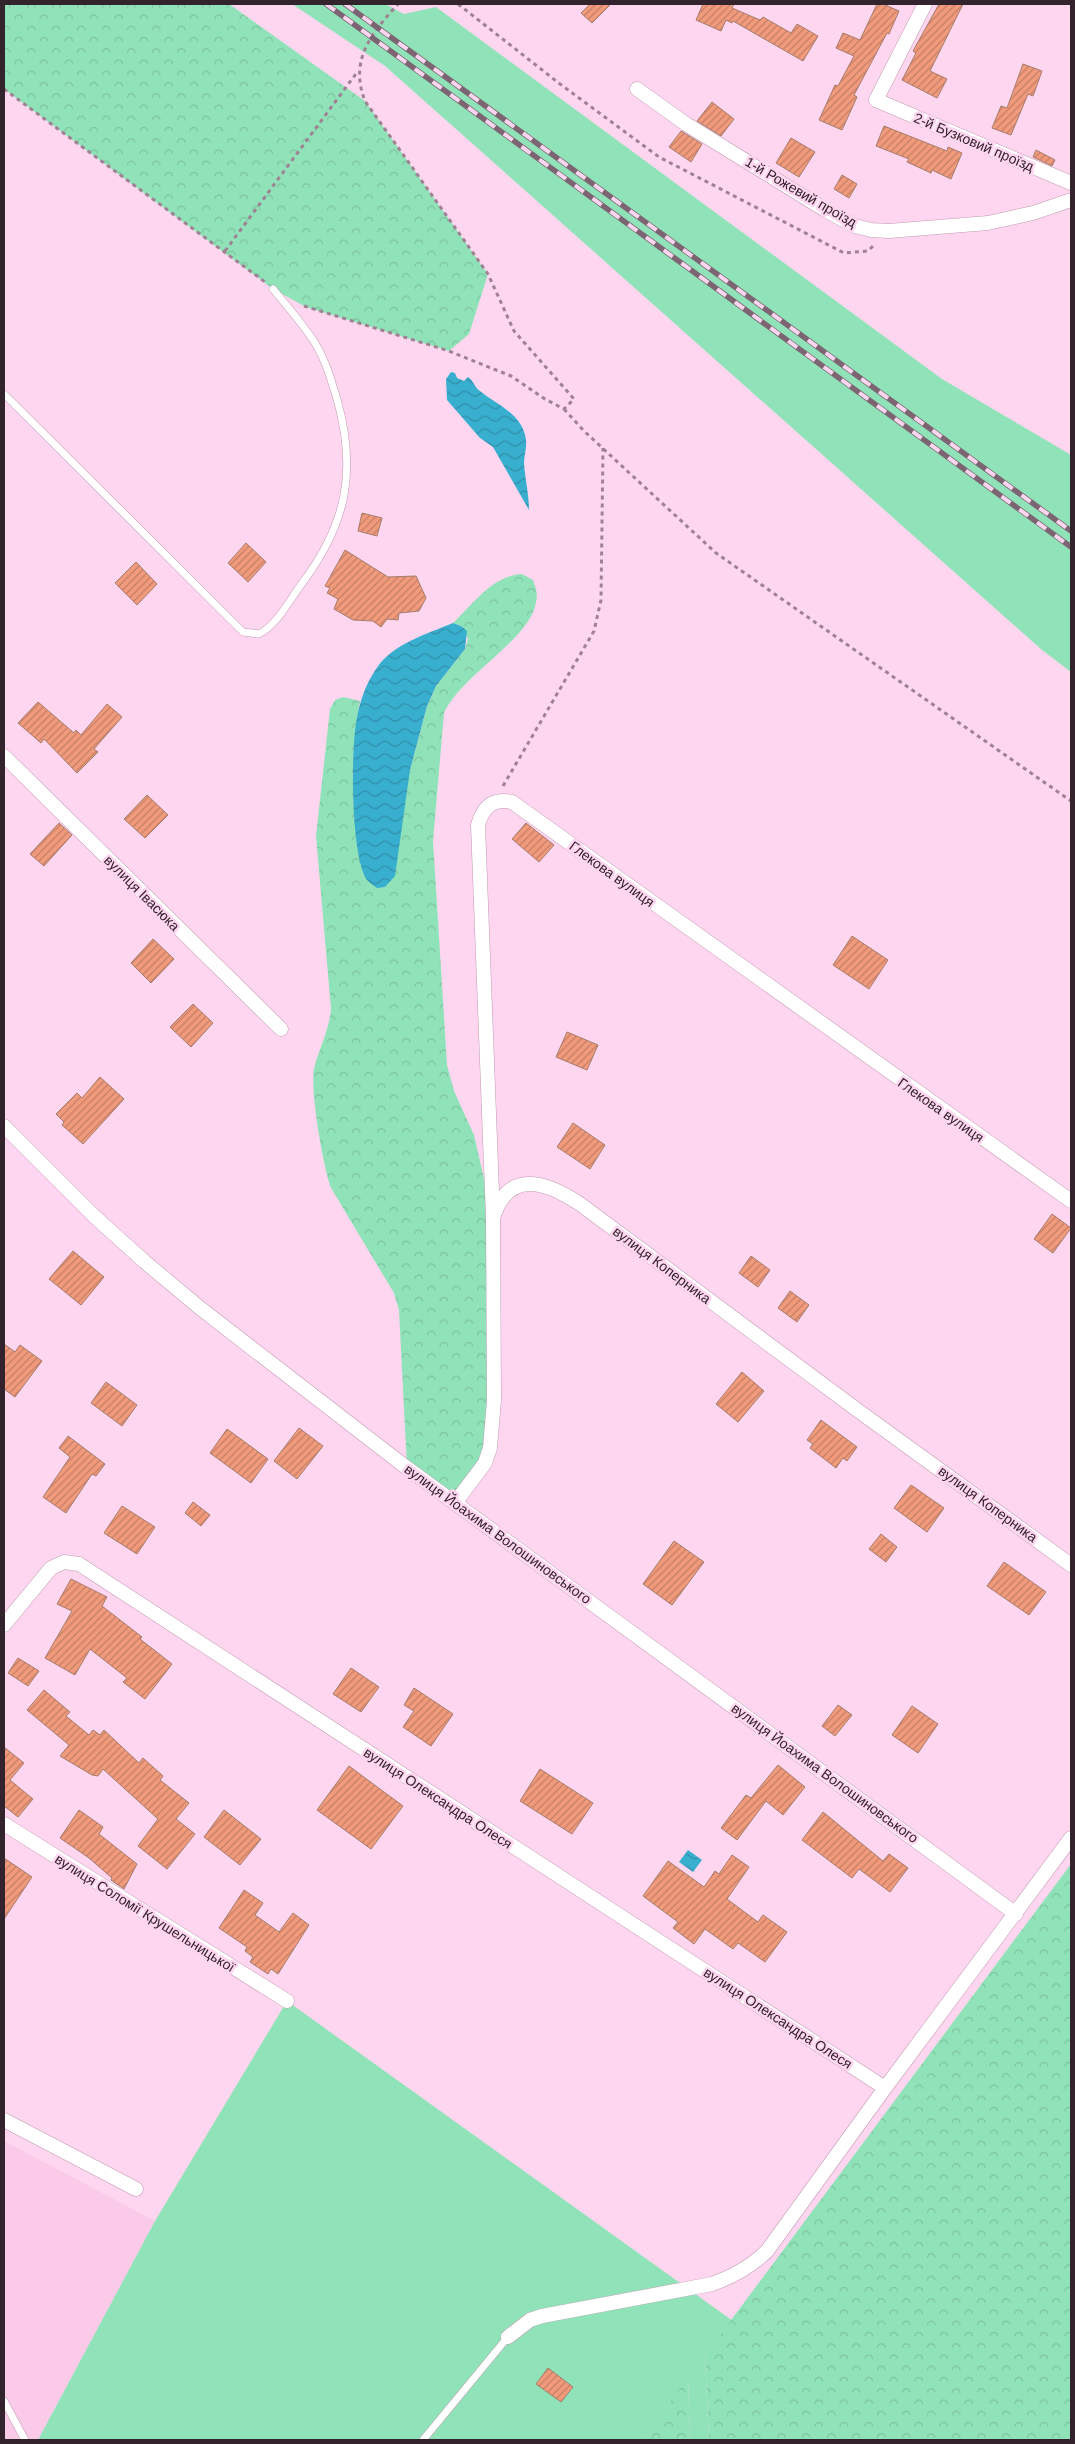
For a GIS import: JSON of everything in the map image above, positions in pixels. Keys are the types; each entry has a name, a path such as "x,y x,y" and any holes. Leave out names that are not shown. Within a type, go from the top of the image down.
{"street":[{"name":"2-й Бузковий проїзд","path":"925,4 876,100 1071,183"},
{"name":"1-й Рожевий проїзд","path":"637,89 686,124 827,211 856,226 888,231 1010,219 1071,200"},
{"name":"вулиця Івасюка","path":"4,756 280,1029"},
{"name":"Глекова вулиця","path":"494,802 501,800 512,802 1071,1201"},
{"path":"493,1218 478,825 481,814 487,806 494,802"},
{"name":"вулиця Йоахима Волошиновського","path":"4,1126 145,1262 200,1308 455,1503 1016,1914"},
{"name":"вулиця Коперника","path":"455,1503 485,1463 490,1448 494,1400 493,1218 501,1199 518,1186 525,1184 544,1185 562,1192 1071,1565"},
{"name":"вулиця Олександра Олеся","path":"4,1625 51,1568 64,1562 79,1564 885,2088"},
{"name":"вулиця Соломії Крушельницької","path":"4,1824 287,2001"},
{"path":"508,2337 530,2320 542,2316 712,2284 735,2275 752,2265 767,2251 885,2088 1071,1838"},
{"path":"4,2120 136,2190"}],"lane":[{"path":"4,394 243,632 259,634 272,624 318,562 327,545 345,489 348,471 346,436 328,366 315,342 273,289"},
{"path":"423,2440 508,2337"},
{"path":"4,2401 26,2440"}],"path":[{"path":"398,4 364,48 358,70 359,86 365,100 488,274 514,331 574,399 564,409"},
{"path":"458,4 560,84 659,157 844,253 868,251 888,231"},
{"path":"225,251 358,70"},
{"path":"4,89 225,251 273,289"},
{"path":"298,303 449,350 511,376 544,399 564,409 602,448 716,553 1071,801"},
{"path":"494,802 594,631 599,615 602,600 602,448"}],"shaded area":[{"path":"4,2141 155,2221 38,2440 4,2440"}],"green space":[{"path":"4,4 229,4 365,101 488,274 469,334 449,351 306,307 273,289 4,89"},
{"path":"292,4 385,4 404,14 436,7 942,379 1071,455 1071,672 1042,650 385,66"},
{"path":"522,574 533,580 536,588 537,599 531,616 509,643 465,684 444,713 433,841 447,1065 454,1091 474,1135 493,1218 490,1448 455,1503 407,1468 399,1310 394,1293 331,1188 324,1163 313,1080 314,1069 331,1009 316,836 330,709 335,700 343,697 360,701 354,745 353,789 356,833 364,876 410,770 427,706 436,686 465,649 468,639 461,626 453,623 476,599 493,585 511,576"},
{"path":"1071,1864 1071,2440 709,2440 705,2355"},
{"path":"287,2001 733,2321 705,2355 709,2440 690,2440 688,2378 643,2440 38,2440 155,2221"},
{"path":"688,2377 690,2440 643,2440"}],"water":[{"path":"451,372 455,373 457,378 464,381 468,377 478,389 508,411 520,423 526,440 524,463 529,510 493,447 480,438 447,400 446,379"},
{"path":"453,623 467,631 465,649 436,686 427,706 410,770 395,876 385,887 377,888 364,875 354,822 354,738 361,702 372,675 391,653 421,636"},
{"path":"688,1850 702,1860 693,1872 679,1862"}],"building":[{"path":"590,4 611,4 592,23 581,13"},
{"path":"703,4 734,4 732,8 760,20 763,17 791,33 797,24 818,36 803,61 733,21 732,23 726,20 721,31 696,20"},
{"path":"877,4 883,4 899,11 889,34 887,33 854,95 857,97 842,130 819,120 835,85 838,86 854,56 836,48 843,33 860,40"},
{"path":"939,4 963,4 930,71 947,79 937,98 902,80 916,53 913,51"},
{"path":"1023,64 1042,71 1033,96 1028,94 1011,135 992,128 1001,106 1007,108"},
{"path":"712,102 734,119 721,136 697,121"},
{"path":"884,126 947,151 948,147 962,153 951,179 932,170 931,173 907,162 909,159 876,146"},
{"path":"681,131 702,144 691,162 669,147"},
{"path":"791,138 815,152 799,177 776,163"},
{"path":"1036,150 1055,160 1052,166 1033,157"},
{"path":"842,175 857,184 849,198 834,189"},
{"path":"362,513 382,518 377,536 358,531"},
{"path":"246,543 266,562 248,582 228,563"},
{"path":"345,550 388,577 416,576 426,598 419,611 399,613 398,620 387,619 381,627 373,621 353,620 334,609 338,599 327,593 330,588 325,586"},
{"path":"136,562 157,584 137,605 115,583"},
{"path":"38,702 74,733 76,730 81,735 107,704 122,717 94,749 98,752 77,773 44,739 41,743 18,723"},
{"path":"147,795 168,815 145,838 124,819"},
{"path":"59,823 72,835 44,866 30,854"},
{"path":"526,823 554,845 539,862 512,839"},
{"path":"852,936 888,960 869,989 833,965"},
{"path":"153,939 174,959 151,983 131,963"},
{"path":"193,1004 213,1023 191,1047 170,1027"},
{"path":"567,1032 598,1045 587,1070 556,1057"},
{"path":"100,1077 124,1099 83,1144 62,1125 64,1122 56,1114 77,1093 82,1098"},
{"path":"573,1123 605,1145 590,1169 557,1147"},
{"path":"1052,1214 1071,1228 1053,1253 1034,1239"},
{"path":"73,1251 104,1277 81,1305 49,1279"},
{"path":"751,1256 770,1270 758,1287 739,1273"},
{"path":"790,1291 809,1305 797,1322 778,1308"},
{"path":"4,1344 15,1352 20,1345 42,1361 15,1397 4,1389"},
{"path":"742,1372 764,1391 738,1422 716,1404"},
{"path":"106,1382 137,1405 122,1426 91,1403"},
{"path":"821,1420 857,1447 847,1461 843,1458 836,1468 810,1448 813,1444 807,1440"},
{"path":"299,1428 323,1446 297,1479 274,1461"},
{"path":"227,1429 268,1459 251,1483 210,1453"},
{"path":"68,1436 105,1464 96,1476 92,1474 66,1513 43,1497 70,1457 59,1448"},
{"path":"911,1485 944,1508 927,1532 894,1508"},
{"path":"193,1502 210,1515 201,1526 185,1513"},
{"path":"122,1506 155,1527 137,1554 104,1533"},
{"path":"881,1534 897,1547 886,1562 869,1549"},
{"path":"674,1541 704,1562 672,1605 643,1584"},
{"path":"1004,1562 1046,1592 1029,1615 987,1586"},
{"path":"71,1579 107,1597 102,1606 142,1637 140,1639 172,1664 145,1699 123,1682 127,1678 90,1649 75,1675 45,1658 72,1611 57,1604"},
{"path":"18,1658 39,1671 28,1686 8,1673"},
{"path":"351,1668 379,1687 361,1712 333,1694"},
{"path":"414,1688 453,1714 431,1746 403,1727 414,1711 404,1705"},
{"path":"44,1690 70,1712 66,1716 89,1735 93,1730 100,1735 104,1730 139,1763 143,1758 163,1776 160,1780 189,1803 176,1819 195,1834 167,1869 138,1846 158,1819 103,1769 98,1776 92,1775 60,1756 69,1745 27,1710"},
{"path":"838,1705 852,1715 835,1736 822,1726"},
{"path":"912,1706 938,1724 918,1753 892,1735"},
{"path":"4,1747 24,1763 10,1780 33,1799 18,1817 4,1806"},
{"path":"778,1765 805,1787 783,1815 766,1801 737,1840 721,1828 746,1795 751,1798"},
{"path":"349,1766 403,1806 371,1849 317,1810"},
{"path":"540,1769 593,1803 572,1834 520,1801"},
{"path":"79,1810 103,1827 99,1834 137,1864 124,1889 111,1880 112,1878 89,1858 60,1838"},
{"path":"224,1810 261,1839 240,1865 204,1837"},
{"path":"823,1812 883,1861 889,1854 908,1868 890,1892 859,1869 852,1878 802,1840"},
{"path":"732,1855 749,1867 727,1899 758,1922 763,1915 787,1932 765,1962 738,1943 733,1949 705,1929 694,1944 673,1928 678,1922 643,1896 668,1861 704,1887 715,1871 719,1874"},
{"path":"4,1858 32,1877 4,1919"},
{"path":"244,1890 263,1903 255,1915 279,1932 293,1913 309,1925 278,1974 271,1969 268,1974 250,1962 253,1957 245,1951 247,1947 219,1928"},
{"path":"548,2368 573,2387 561,2402 536,2384"}],"railway":[{"path":"326,4 1071,547"},
{"path":"345,4 1071,531"}]}
